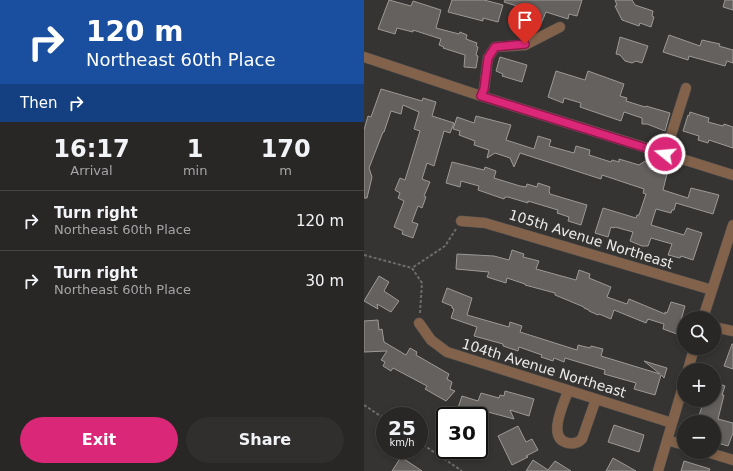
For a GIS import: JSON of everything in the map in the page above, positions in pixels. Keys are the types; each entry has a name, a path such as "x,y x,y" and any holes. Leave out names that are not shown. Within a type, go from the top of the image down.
{"street":[{"path":"481,96 484,89 488,58 495,47 525,44 560,27"},
{"path":"364,57 481,96 733,175"},
{"path":"665,154 686,88"},
{"name":"105th Avenue Northeast","path":"461,221 486,223 712,290"},
{"path":"705,311 733,225"},
{"name":"104th Avenue Northeast","path":"419,323 431,340 447,352 672,423"},
{"path":"721,328 733,331"},
{"path":"568,391 556,425 558,437 566,443 579,442 582,439 596,400"},
{"path":"658,471 677,406"},
{"path":"667,440 677,443"},
{"path":"721,456 733,460"}],"path":[{"path":"412,268 445,246 461,221"},
{"path":"364,255 412,268 422,283 419,323"},
{"path":"364,405 376,413"},
{"path":"428,448 462,471"}],"building":[{"path":"389,0 411,6 413,1 441,10 436,28 459,34 460,32 467,35 466,39 477,43 476,46 478,47 476,55 478,56 476,68 464,67 465,55 443,48 444,47 439,45 441,39 413,30 413,32 397,28 395,34 378,29"},
{"path":"452,0 484,0 503,5 498,22 483,18 483,21 448,12"},
{"path":"505,0 582,0 577,16 569,14 568,19 546,12 540,26 528,22 529,19 517,15 520,7 504,2"},
{"path":"615,0 632,0 635,5 653,11 652,16 654,17 651,27 640,23 639,26 622,20 615,6 617,5"},
{"path":"725,0 733,0 733,10 723,7"},
{"path":"669,35 700,46 702,40 720,44 719,46 733,50 733,63 727,61 725,66 689,56 688,60 663,52"},
{"path":"620,37 648,46 642,63 636,61 632,63 625,61 620,55 616,54"},
{"path":"500,57 527,65 522,82 502,76 503,74 496,71"},
{"path":"556,71 585,80 588,71 624,84 620,96 627,98 626,101 670,113 665,131 647,124 642,124 642,118 624,112 621,121 580,107 581,103 564,98 563,103 548,97"},
{"path":"381,89 422,101 423,98 436,102 432,116 454,123 450,133 444,131 434,166 427,163 422,179 430,182 424,196 426,197 422,208 418,206 412,222 418,224 413,238 402,234 403,231 394,227 404,201 398,198 400,193 395,190 400,178 405,180 420,131 414,129 419,112 403,105 401,114 391,111 369,168 372,177 367,198 364,198 364,130 368,116 371,117"},
{"path":"690,112 709,118 708,122 733,127 733,148 709,140 708,143 698,140 699,136 683,131"},
{"path":"476,116 511,125 506,140 534,149 538,136 551,140 549,146 574,153 576,146 590,150 589,155 611,162 612,160 619,162 619,159 639,165 645,161 650,169 667,174 663,190 688,198 691,188 719,195 713,214 676,203 674,210 672,210 671,213 656,209 651,225 684,235 687,228 702,233 693,260 681,256 680,258 668,255 672,244 651,238 648,246 642,246 630,241 633,232 615,227 611,227 608,237 595,233 603,208 636,218 637,215 639,215 646,194 643,193 644,189 602,175 601,179 520,153 514,167 510,158 495,153 487,158 489,150 474,145 475,141 459,135 460,131 453,129 457,117 474,123"},
{"path":"452,162 484,170 485,167 496,171 494,178 520,186 526,187 527,184 537,187 538,183 550,187 550,194 587,205 581,225 568,221 569,217 557,213 558,210 528,201 528,203 508,197 505,197 504,199 478,190 479,186 461,181 460,187 446,183"},
{"path":"512,250 524,254 523,257 539,261 536,269 576,280 579,270 590,274 589,278 611,287 607,297 627,304 629,299 665,314 665,312 667,313 671,302 685,306 684,311 677,311 677,334 663,329 664,324 648,319 646,323 614,310 611,319 599,314 598,315 584,307 555,295 555,293 525,285 507,278 506,283 487,277 489,272 456,269 457,254 494,256 509,260"},
{"path":"379,276 389,282 384,291 399,301 391,312 377,304 378,309 364,301"},
{"path":"447,288 472,298 467,315 509,327 510,322 522,326 520,332 577,350 578,345 603,349 601,356 660,374 644,361 667,368 664,378 661,375 655,395 634,389 636,383 604,374 605,370 565,358 564,362 554,358 553,361 541,357 542,355 519,347 518,351 503,346 503,344 474,336 477,327 451,318 454,309 452,306 442,302"},
{"path":"378,320 379,330 382,329 384,342 406,355 410,348 417,352 416,355 449,374 447,379 452,382 450,389 455,391 446,401 425,389 427,386 393,368 391,371 383,366 385,362 381,360 387,351 364,352 364,321"},
{"path":"733,344 733,369 724,366"},
{"path":"721,385 725,386 722,395 724,395 721,407"},
{"path":"505,391 534,399 529,416 510,410 514,419 488,412 488,407 458,407 462,396 478,401 481,393 499,398 500,395 504,396"},
{"path":"702,407 721,407 719,415 699,415"},
{"path":"721,420 733,423 733,433 728,446 721,444"},
{"path":"614,425 644,435 639,452 608,442"},
{"path":"518,426 526,442 532,439 538,450 512,465 498,436"},
{"path":"613,458 636,471 606,471"},
{"path":"400,459 404,459 422,471 392,471"},
{"path":"533,460 548,470 555,461 571,471 526,471"},
{"path":"684,461 710,469 709,471 681,471"}],"route":[{"path":"525,44 495,47 488,58 484,89 481,96 665,154"}]}
